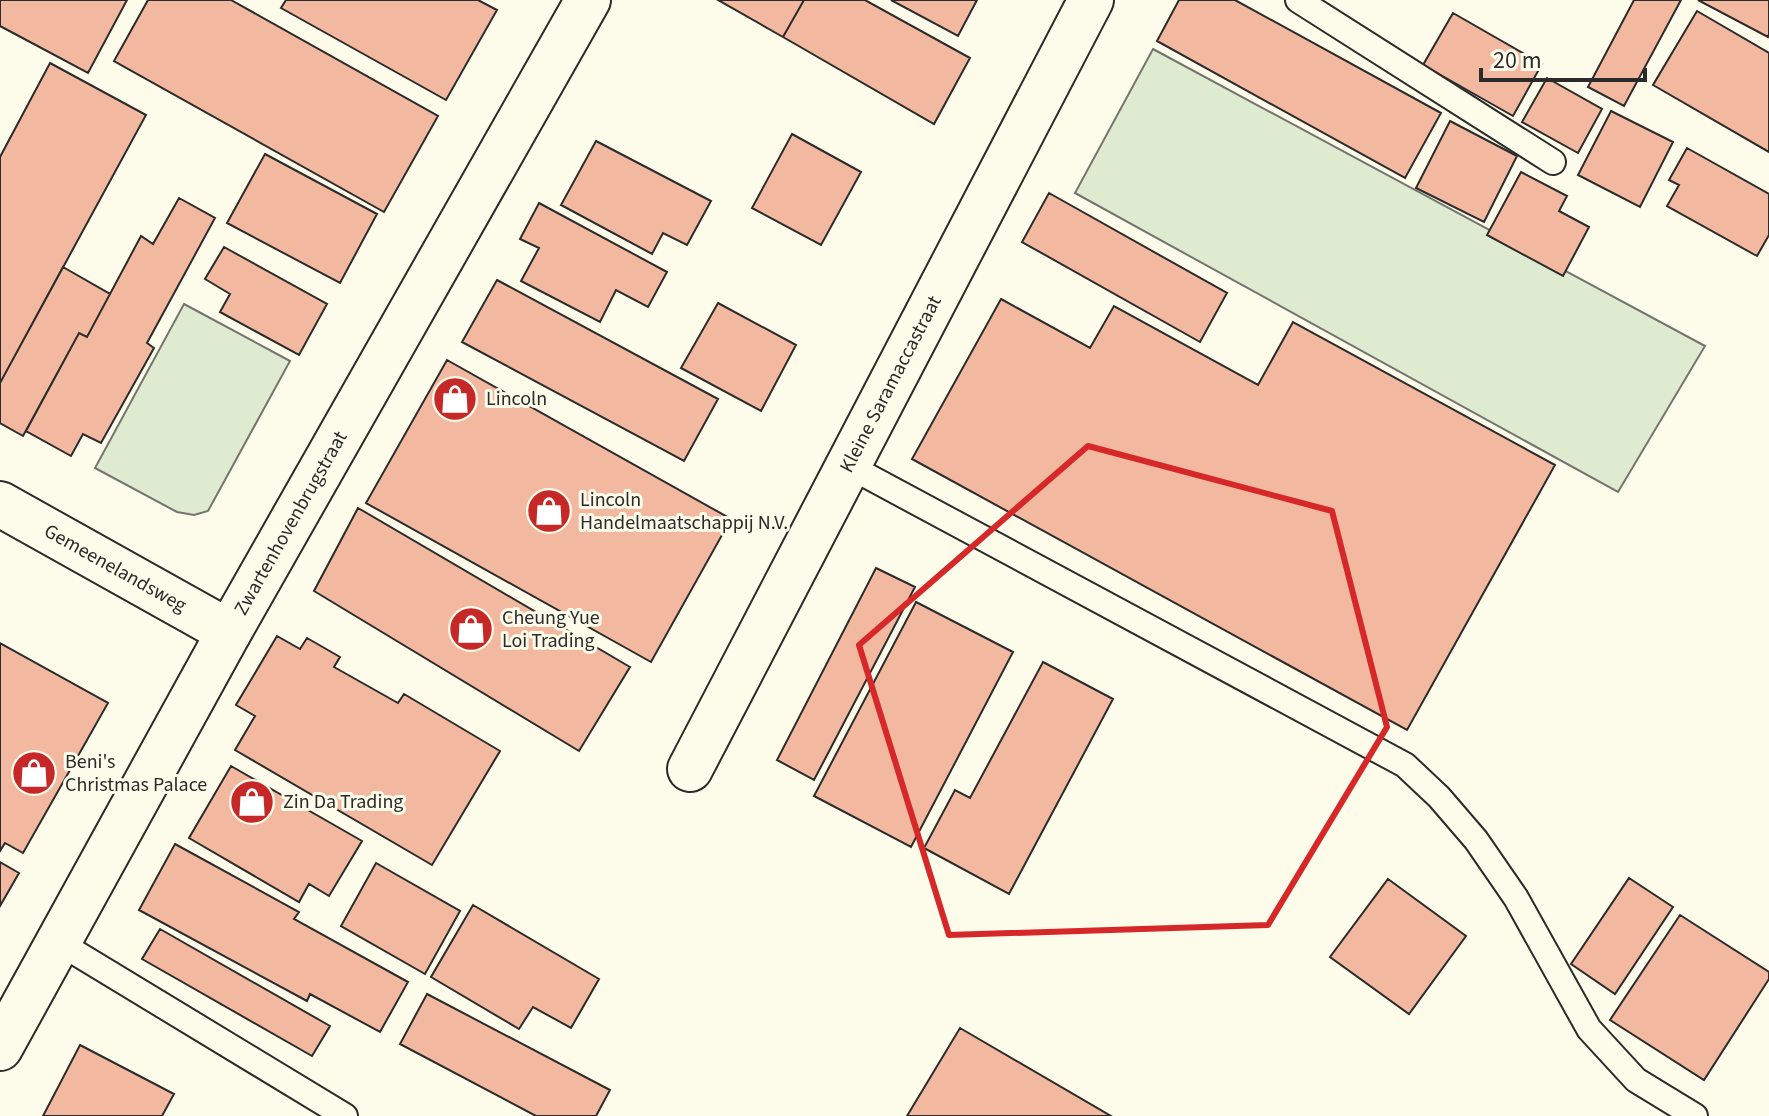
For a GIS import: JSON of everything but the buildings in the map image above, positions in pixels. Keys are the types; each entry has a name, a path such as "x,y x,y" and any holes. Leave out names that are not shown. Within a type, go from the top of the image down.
{"main road":[{"name":"Zwartenhovenbrugstraat","path":"0,1048 229,632 588,0"},
{"name":"Kleine Saramaccastraat","path":"690,769 1091,0"},
{"name":"Gemeenelandsweg","path":"0,504 229,632"}],"lane":[{"path":"1298,0 1553,162"},
{"path":"847,465 1405,765 1439,797 1484,851 1516,898 1589,1029 1636,1080 1695,1116"},
{"path":"58,942 345,1116"}],"highlighted area":[{"path":"1088,446 1332,511 1387,727 1268,925 949,935 859,645"}],"green space":[{"path":"1153,49 1705,346 1618,492 1075,193"},
{"path":"184,304 290,361 208,511 194,515 177,512 95,468"}],"place":[{"name":"Lincoln","path":"455,399"},
{"name":"Lincoln Handelmaatschappij N.V.","path":"549,511"},
{"name":"Cheung Yue Loi Trading","path":"471,629"},
{"name":"Beni's Christmas Palace","path":"34,773"},
{"name":"Zin Da Trading","path":"252,802"}]}
